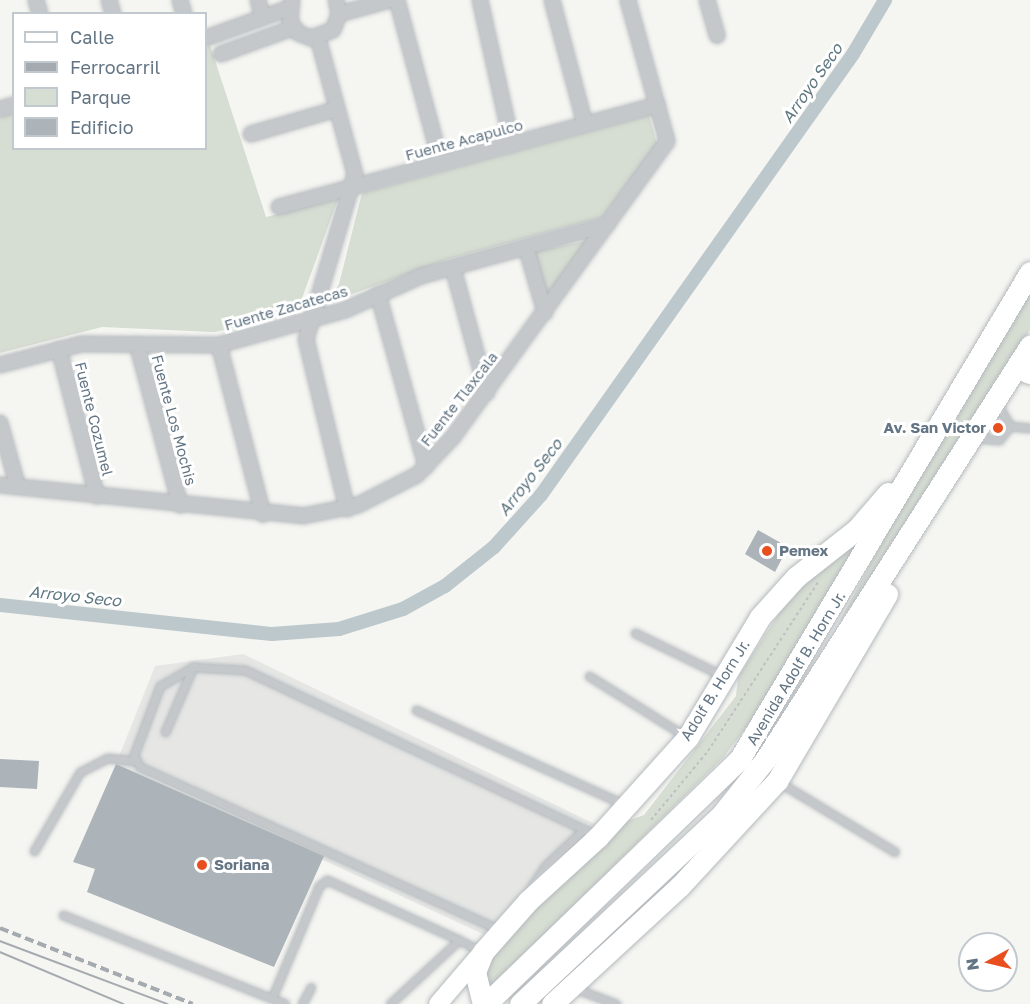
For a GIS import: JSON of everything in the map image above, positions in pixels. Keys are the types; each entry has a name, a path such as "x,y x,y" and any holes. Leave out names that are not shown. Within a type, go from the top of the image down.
{"main road":[{"name":"Avenida Adolf B. Horn Jr.","path":"484,1004 739,760 1030,272"},
{"name":"Avenida Adolf B. Horn Jr.","path":"527,997 722,814 765,760 960,462 996,401 1023,372 1030,346"},
{"name":"Adolf B. Horn Jr.","path":"483,952 591,833 627,806 688,737 760,617 796,577 855,530 940,423"},
{"path":"552,1004 738,828 777,781 865,635 960,462"},
{"path":"483,952 475,972 484,1004"}],"street":[{"path":"258,0 262,15"},
{"path":"207,38 290,4 293,28 304,36 318,38 333,30 337,7 390,0"},
{"path":"397,0 441,163"},
{"path":"480,0 512,144"},
{"path":"552,0 585,124"},
{"path":"628,0 657,105"},
{"path":"707,0 717,36"},
{"path":"221,54 293,28"},
{"path":"318,38 355,174 353,187 308,322 307,352 346,509"},
{"name":"Fuente Acapulco","path":"279,207 657,105"},
{"name":"Fuente Tlaxcala","path":"0,485 263,514 303,516 346,509 399,488 426,466 487,392 667,141 657,105"},
{"path":"251,134 337,109"},
{"name":"Fuente Zacatecas","path":"0,365 59,349 137,344 219,345 308,322 378,294 453,268 608,224"},
{"path":"526,247 545,312"},
{"path":"453,268 487,392"},
{"path":"378,294 426,466"},
{"name":"Fuente Los Mochis","path":"137,344 180,505"},
{"path":"219,345 263,514"},
{"name":"Fuente Cozumel","path":"59,349 97,496"},
{"path":"0,423 18,487"},
{"name":"Adolf B. Horn Jr.","path":"438,1004 483,952"}],"lane":[{"path":"996,401 1010,426"},
{"path":"1010,426 1030,429"},
{"path":"974,438 999,440 1010,426"},
{"path":"635,633 724,676"},
{"path":"165,732 193,667"},
{"path":"502,931 150,773 136,761 134,754 160,686 193,667 245,670 591,833"},
{"path":"589,676 688,737"},
{"path":"416,710 627,806"},
{"path":"34,851 80,772 108,758 136,761"},
{"path":"777,781 895,852"},
{"path":"272,998 324,880 483,952"},
{"path":"63,915 285,1004"},
{"path":"390,1004 459,940"},
{"path":"302,1004 311,987"},
{"path":"572,987 615,1004"}],"shaded area":[{"path":"243,654 595,824 483,934 116,764 155,666"}],"green space":[{"path":"210,45 266,217 338,199 296,315 214,332 102,327 0,353 0,117 12,113 12,150 207,150 207,47"},
{"path":"649,115 657,144 603,217 449,259 327,303 339,284 362,193"},
{"path":"590,240 546,302 533,252"},
{"path":"1030,290 1030,330 930,499 838,624 901,507"},
{"path":"853,540 857,544 758,712 722,759 486,992 483,970 515,926 622,823 644,815 736,696 738,677 798,584"}],"building":[{"name":"Pemex","path":"758,530 788,547 775,572 745,554"},
{"path":"0,759 39,761 37,789 0,787"},
{"name":"Soriana","path":"116,764 324,856 274,967 87,892 95,869 73,862"}],"waterway":[{"name":"Arroyo Seco","path":"0,605 272,634 339,629 403,609 445,586 494,547 541,495 853,54 885,0"}],"tram line":[{"path":"0,941 168,1004"},
{"path":"0,952 124,1004"}],"railway":[{"path":"0,928 193,1004"}],"place":[{"name":"Av. San Victor","path":"998,428"},
{"name":"Pemex","path":"767,551"},
{"name":"Soriana","path":"202,865"}]}
